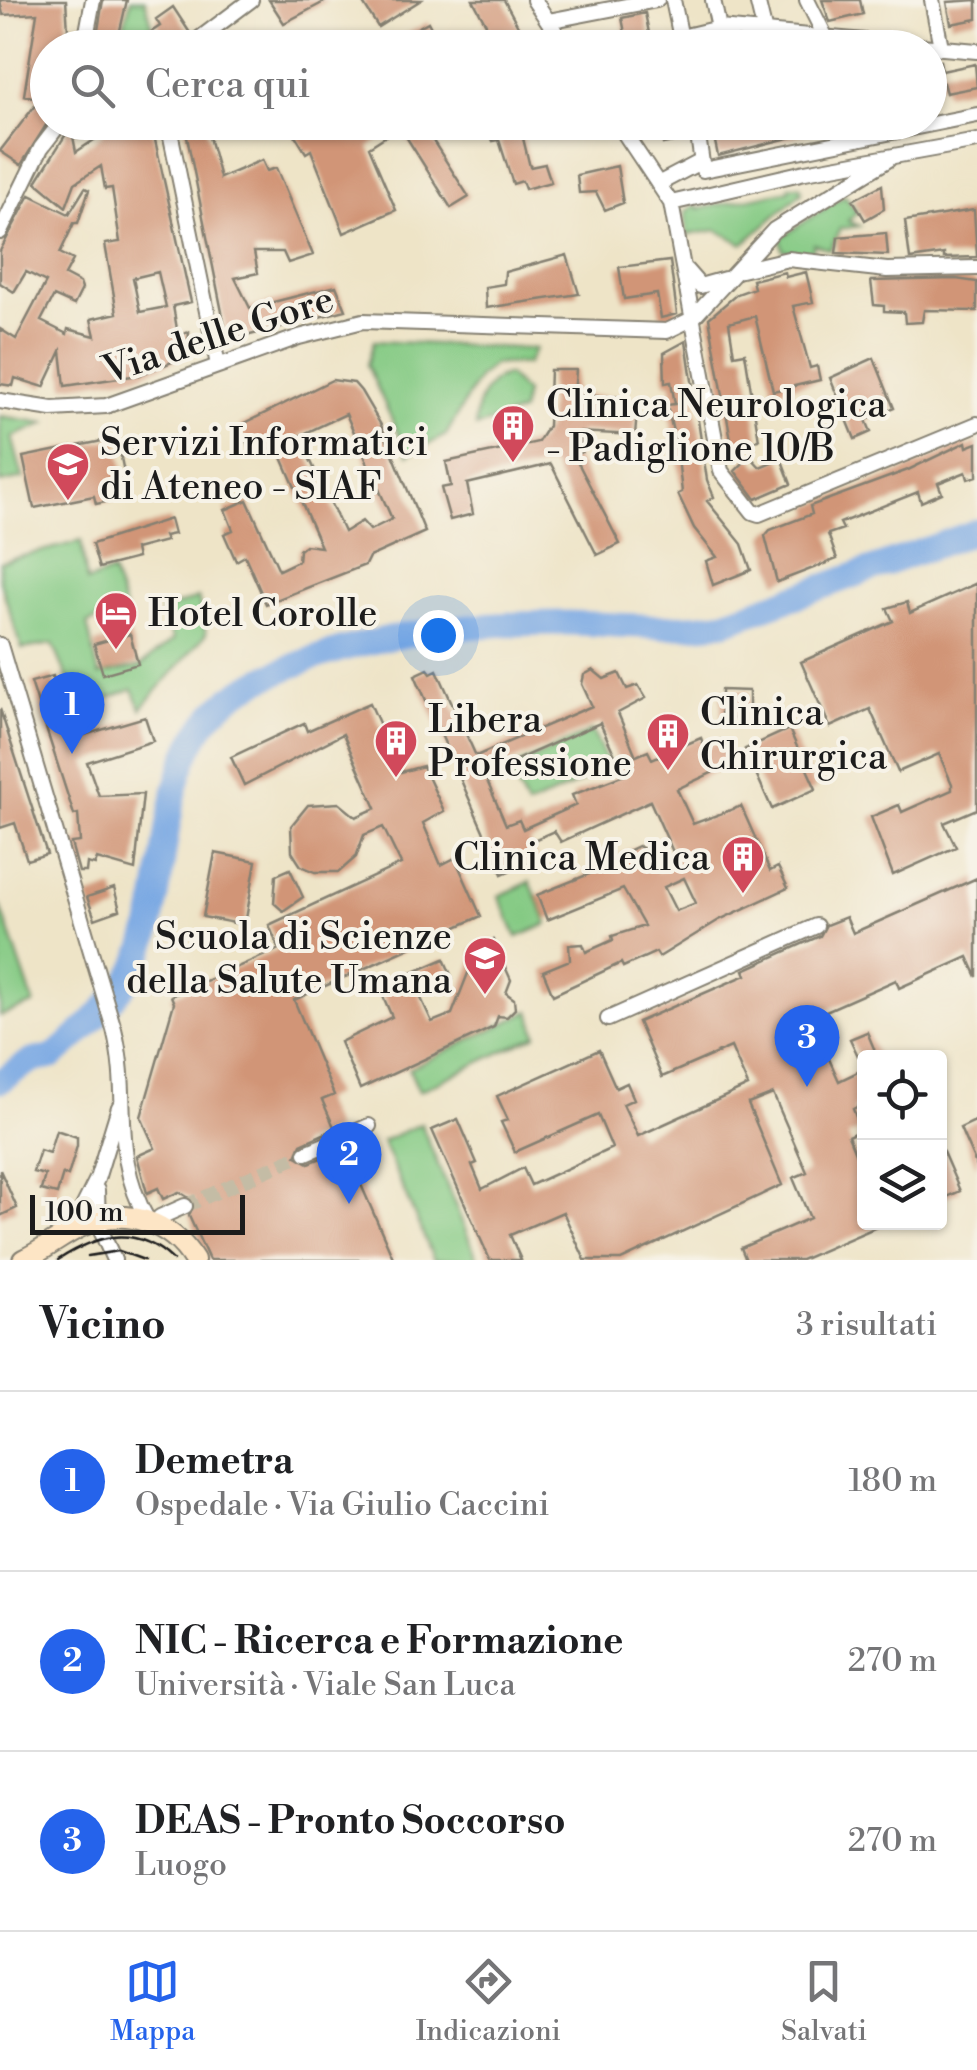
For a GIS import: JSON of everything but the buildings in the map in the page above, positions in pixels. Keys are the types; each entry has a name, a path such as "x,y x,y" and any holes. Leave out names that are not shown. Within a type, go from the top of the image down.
{"main road":[{"path":"23,1260 97,1220 123,1217 154,1219 194,1260"}],"street":[{"path":"87,30 93,0"},
{"path":"211,30 251,0"},
{"path":"534,0 554,30"},
{"path":"548,20 657,0"},
{"path":"673,0 679,30"},
{"path":"713,0 719,28"},
{"path":"757,0 764,30"},
{"path":"807,0 823,30"},
{"path":"932,0 938,30"},
{"path":"714,30 734,30"},
{"path":"947,48 977,51"},
{"path":"947,120 977,114"},
{"path":"0,232 48,140"},
{"path":"172,140 218,365"},
{"path":"628,140 671,203 721,472 753,512 759,514 977,424"},
{"path":"698,140 703,170 852,140"},
{"path":"671,203 804,172 977,141"},
{"path":"692,319 774,230 889,158"},
{"path":"658,184 700,162"},
{"path":"804,172 815,182 819,200"},
{"path":"686,274 700,286 718,284 732,274 788,259 888,270 977,268"},
{"name":"Via delle Gore","path":"0,401 39,408 98,408 133,399 218,365 362,321 656,333 692,319"},
{"path":"0,645 114,1029 120,1056 124,1168 154,1219 185,1206"},
{"path":"608,1020 816,926"},
{"path":"70,1232 98,1180 122,1102"},
{"path":"306,1153 369,1126"},
{"path":"98,1180 97,1220 114,1260"}],"green space":[{"path":"131,0 145,0 152,25 144,30 123,30"},
{"path":"790,186 800,186 802,192 743,244 717,230 687,235 685,212 695,205 699,209 789,190"},
{"path":"845,195 857,213 848,221 859,226 840,229 830,250 814,244 811,255 783,250 780,238"},
{"path":"374,341 535,349 527,364 494,364 479,377 446,435 408,455 367,365"},
{"path":"508,375 525,393 521,412 476,427 483,395 493,382"},
{"path":"0,416 46,423 12,437 23,478 0,483"},
{"path":"81,541 87,582 112,572 125,609 87,624 99,675 139,667 173,640 161,611 198,598 206,634 141,709 133,689 81,709 53,644 22,649 0,581 0,562"},
{"path":"592,731 610,768 527,807 509,769"},
{"path":"530,882 548,924 517,937 499,896"},
{"path":"0,904 34,1004 0,1016"},
{"path":"530,1011 537,1035 419,1091 409,1069"},
{"path":"421,1124 478,1260 434,1260 382,1141"}],"waterway":[{"path":"0,1081 32,1061 54,1056 101,1012 133,972 151,925 181,771 196,738 218,708 251,685 326,654 445,629 567,623 666,627 725,622 977,531"}],"tunnel":[{"path":"185,1206 306,1153"}],"tram line":[{"path":"58,1260 88,1244 116,1237 145,1241 173,1260"},
{"path":"88,1256 119,1251 144,1260"}],"place":[{"name":"Clinica Neurologica - Padiglione 10/B","path":"513,464"},
{"name":"Servizi Informatici di Ateneo - SIAF","path":"68,502"},
{"name":"Hotel Corolle","path":"116,651"},
{"name":"Demetra","path":"72,754"},
{"name":"Clinica Chirurgica","path":"668,772"},
{"name":"Libera Professione","path":"396,779"},
{"name":"Clinica Medica","path":"743,895"},
{"name":"Scuola di Scienze della Salute Umana","path":"485,996"},
{"name":"DEAS - Pronto Soccorso","path":"807,1087"},
{"name":"NIC - Ricerca e Formazione","path":"349,1204"}]}
